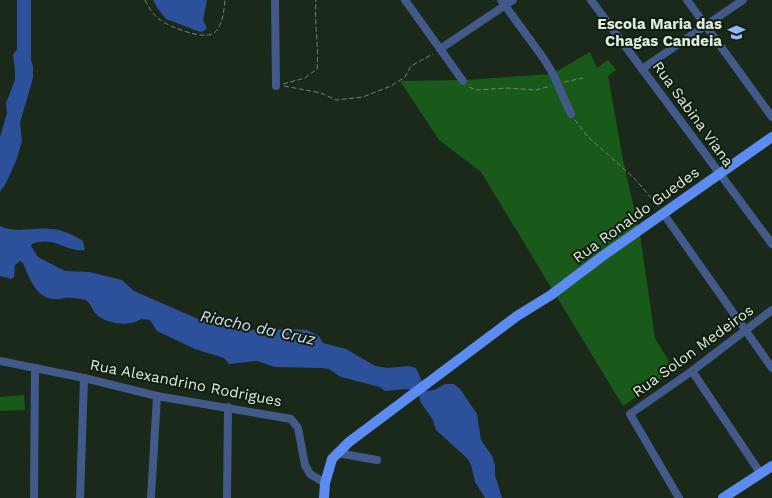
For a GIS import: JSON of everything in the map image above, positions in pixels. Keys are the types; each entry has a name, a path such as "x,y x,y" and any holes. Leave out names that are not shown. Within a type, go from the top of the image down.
{"main road":[{"name":"Rua Ronaldo Guedes","path":"337,453 517,316 551,295 719,173 772,137"},
{"path":"324,498 325,483 332,459 337,453"},
{"path":"723,498 772,466"}],"street":[{"path":"276,0 276,86"},
{"path":"405,0 463,81"},
{"path":"440,49 503,3 513,0"},
{"name":"Rua Sabina Viana","path":"591,0 772,244"},
{"path":"687,0 772,117"},
{"path":"642,69 743,0"},
{"path":"503,3 544,59 558,84 571,114"},
{"path":"663,214 772,368"},
{"name":"Rua Solon Medeiros","path":"679,498 630,414 692,371 772,310"},
{"name":"Rua Alexandrino Rodrigues","path":"0,362 84,378 157,396 292,419 298,428 305,465 310,474 325,483"},
{"path":"34,498 35,368"},
{"path":"692,371 761,474"},
{"path":"80,498 84,378"},
{"path":"151,498 157,396"},
{"path":"227,498 228,407"},
{"path":"337,453 377,460"}],"path":[{"path":"145,0 153,14 164,23 202,36 211,35 218,28 225,0"},
{"path":"276,86 305,78 317,69 316,0"},
{"path":"276,86 288,86 321,93 336,100 363,97 391,86 405,77 411,66 440,49"},
{"path":"463,81 470,88 476,90 513,88 536,90 583,78"},
{"path":"571,114 588,136 635,179 663,214"}],"green space":[{"path":"590,52 597,68 608,60 616,70 608,76 623,160 640,235 655,338 674,370 623,406 481,172 439,140 400,81 465,80 552,74"},
{"path":"24,395 25,410 0,411 0,397"}],"water":[{"path":"153,0 207,0 203,20 207,28 200,32 166,19"},
{"path":"28,44 27,49 33,66 33,78 20,123 22,141 16,161 0,192 0,137 7,113 6,103 15,80 13,54 21,46"},
{"path":"0,226 12,230 54,229 63,231 83,241 85,250 75,250 47,242 32,244 31,246 38,257 65,271 89,272 122,280 134,291 198,319 222,326 262,331 284,329 307,330 319,336 323,343 346,349 375,366 387,368 409,366 416,368 426,391 434,390 445,384 454,384 460,389 477,414 481,440 492,456 502,498 485,498 475,482 471,465 467,458 436,430 433,420 421,403 419,396 412,390 385,391 380,387 341,377 329,369 322,368 275,367 257,361 229,364 224,358 195,349 157,331 150,320 141,319 125,324 114,323 98,316 86,300 48,298 34,286 23,263 20,261 15,265 14,277 11,279 0,276"}],"waterway":[{"path":"24,0 24,64"}],"place":[{"name":"Escola Maria das Chagas Candeia","path":"736,33"}],"water label":[{"name":"Riacho da Cruz","path":"258,327"}]}
